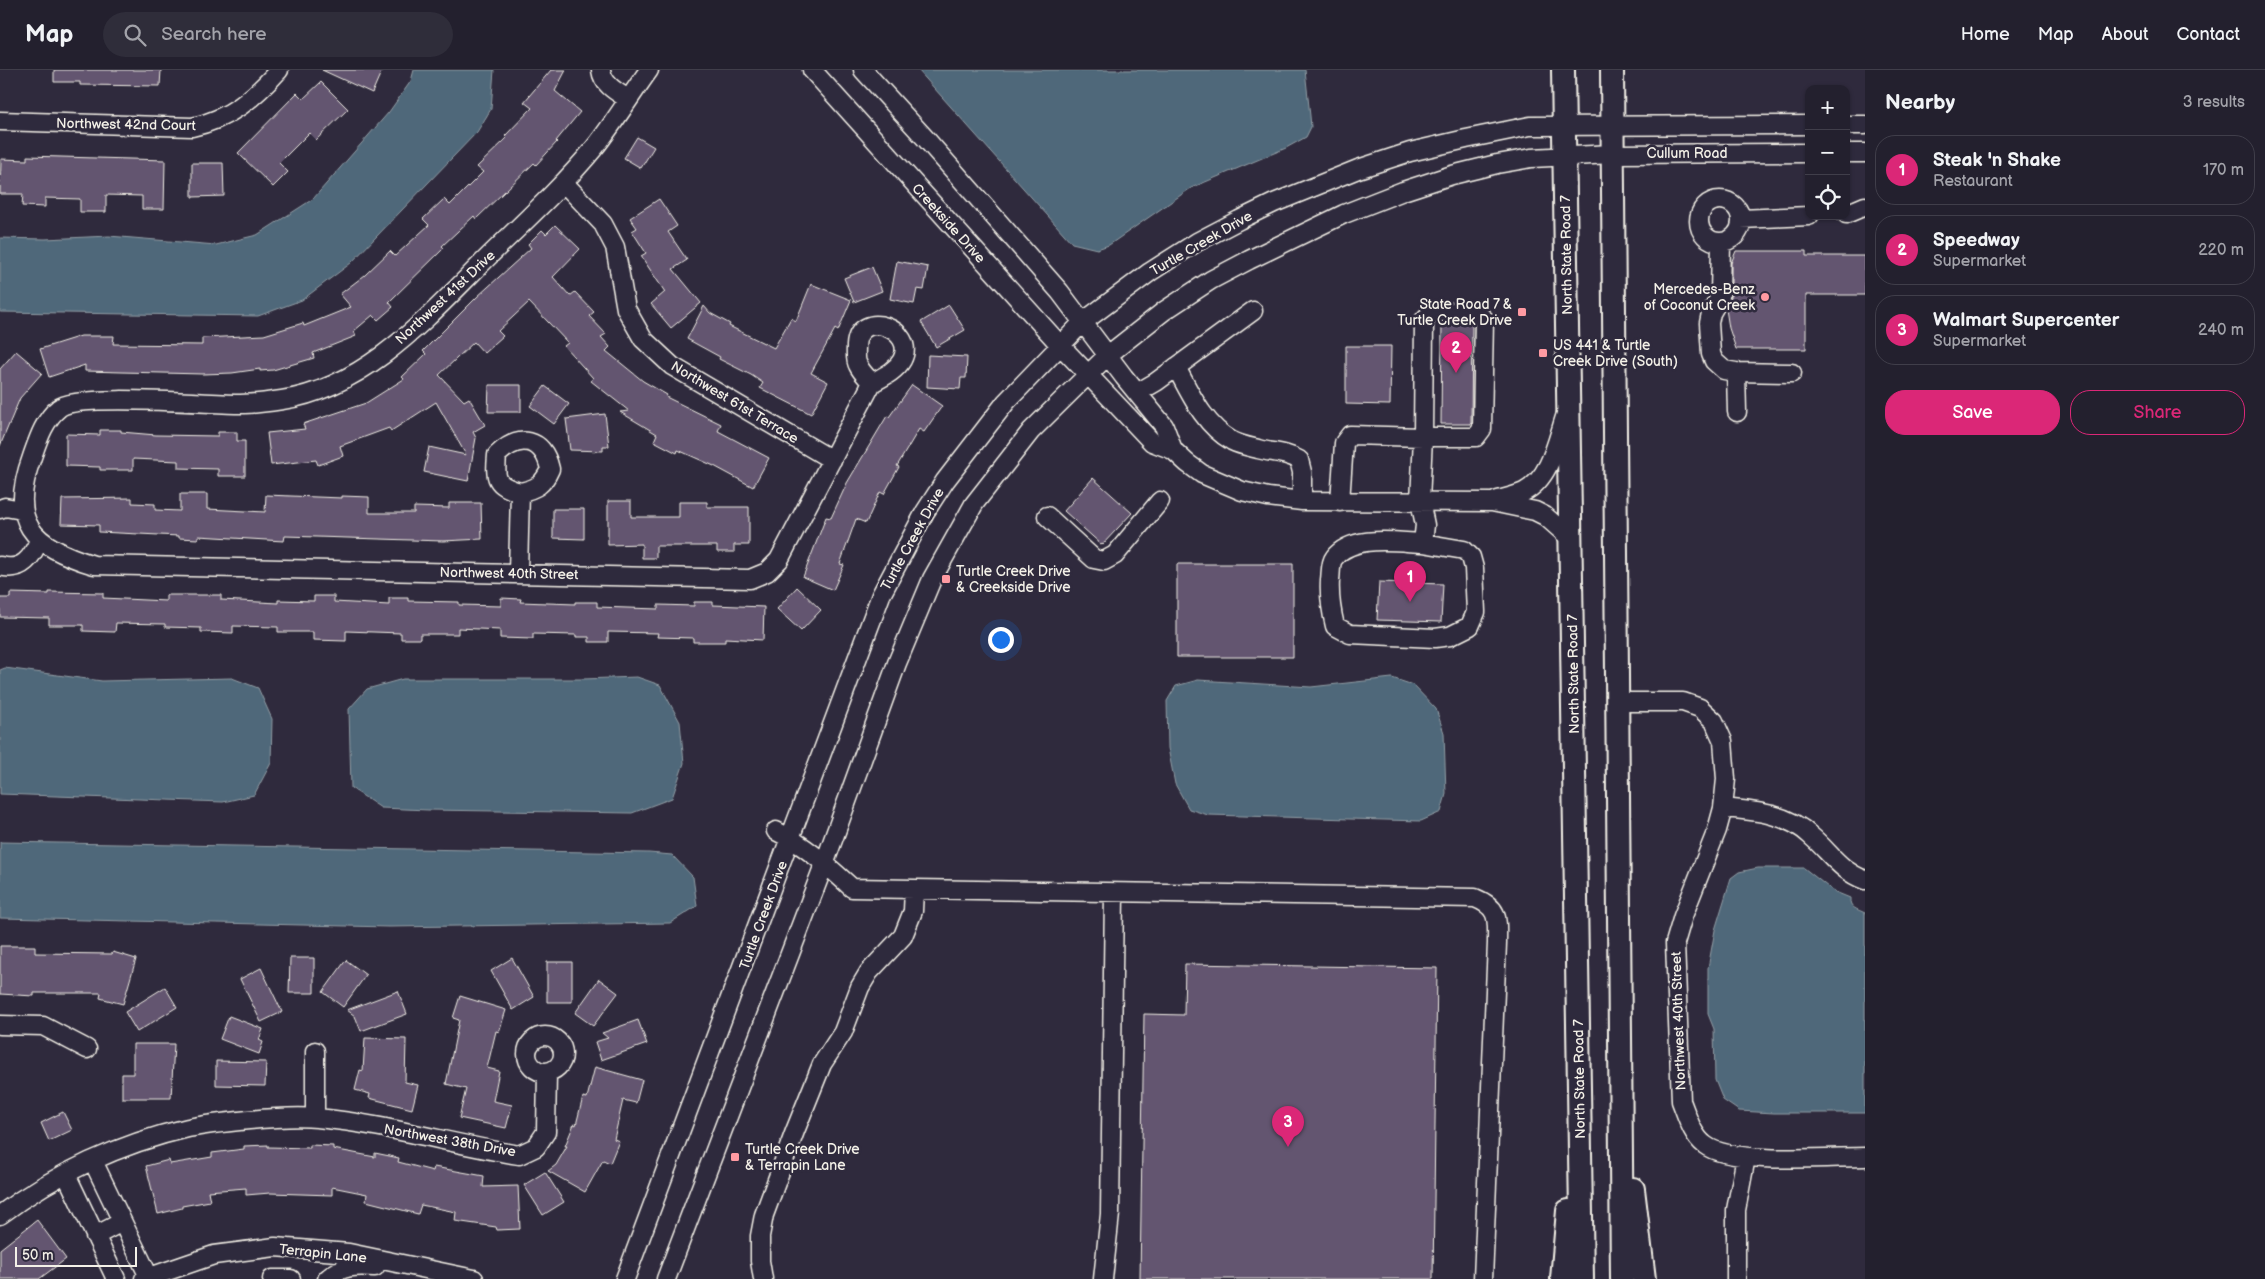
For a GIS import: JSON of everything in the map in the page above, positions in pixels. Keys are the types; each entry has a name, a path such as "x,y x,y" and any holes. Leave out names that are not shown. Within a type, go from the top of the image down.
{"main road":[{"name":"North State Road 7","path":"1563,70 1582,1279"},
{"path":"1612,70 1622,1279"},
{"path":"1562,1279 1579,1068"},
{"path":"1619,1072 1644,1279"}],"street":[{"path":"601,70 602,76 609,86 628,99"},
{"name":"Northwest 41st Drive","path":"22,510 24,477 43,429 60,406 87,400 243,404 285,400 329,388 368,364 412,331 564,183 597,145 649,70"},
{"name":"Creekside Drive","path":"812,70 1060,345 1152,442 1173,450"},
{"path":"862,70 1060,292 1164,426 1173,450 1186,463 1218,482 1268,497 1302,501 1340,502 1492,502 1523,507 1540,514 1571,539"},
{"name":"Northwest 42nd Court","path":"0,122 192,127 213,123 230,114 273,76"},
{"name":"Cullum Road","path":"1613,126 1805,125"},
{"path":"1850,125 1865,125"},
{"name":"Turtle Creek Drive","path":"625,1279 783,835 881,595 925,512 945,481 1006,402 1083,322 1150,272 1197,242 1274,203 1327,180 1410,152 1466,139 1530,126 1613,126"},
{"path":"1850,153 1865,152"},
{"name":"Cullum Road","path":"1565,156 1805,153"},
{"path":"666,1279 825,862 897,663 932,579 974,504 1031,431 1108,355 1164,311 1211,280 1344,214 1403,191 1452,175 1498,164 1532,158 1565,156"},
{"name":"Northwest 61st Terrace","path":"564,183 603,224 615,247 626,310 643,339 672,366 832,460"},
{"path":"1722,199 1735,206 1741,219 1738,232 1734,237 1721,242 1708,239 1699,228 1699,214 1703,207 1715,200 1722,199"},
{"path":"1850,212 1865,206"},
{"path":"1741,219 1805,216"},
{"path":"1721,242 1720,297 1711,313 1709,323 1711,354 1714,361 1730,371 1792,373"},
{"path":"1137,393 1176,368 1253,310"},
{"path":"1340,502 1344,443 1350,435 1423,438 1476,438 1482,429 1484,319 1476,312 1432,312 1424,320 1423,438 1420,502 1425,525 1423,543"},
{"path":"1176,368 1198,409 1213,428 1234,442 1262,450 1291,454 1300,460 1302,501"},
{"path":"1730,371 1737,412"},
{"name":"Northwest 40th Street","path":"39,540 60,553 94,565 750,579 766,572 779,560 872,384"},
{"path":"1492,502 1523,492 1534,486 1545,472 1568,407"},
{"path":"518,573 520,492"},
{"path":"1047,516 1094,559 1104,561 1115,555 1160,502"},
{"path":"0,509 5,507 22,510 39,540 33,556 19,566 0,566"},
{"path":"1363,543 1423,543 1464,550 1471,557 1474,568 1476,612 1470,626 1450,636 1435,638 1350,634 1335,626 1329,602 1333,559 1344,548 1363,543"},
{"name":"Northwest 40th Street","path":"1618,702 1683,702 1700,708 1714,721 1723,742 1726,779 1723,808 1717,830 1683,916 1675,944 1681,1101 1689,1125 1704,1144 1720,1154 1746,1158 1865,1157"},
{"path":"1723,808 1769,814 1786,819 1812,836 1843,869 1865,880"},
{"path":"783,835 825,862 852,888 1474,898 1488,904 1496,916 1496,943 1483,1279"},
{"path":"763,1279 760,1261 760,1236 764,1215 801,1115 822,1064 843,1032 860,987 869,972 903,936 913,911 914,889"},
{"path":"1103,1279 1110,1214 1114,892"},
{"path":"0,1024 43,1026 87,1049"},
{"path":"315,1051 315,1118"},
{"name":"Northwest 38th Drive","path":"0,1215 13,1205 66,1174 143,1140 189,1128 275,1118 315,1118 351,1122 519,1155 536,1147 546,1132 548,1072"},
{"path":"1736,1279 1736,1210 1746,1158"},
{"path":"93,1161 147,1278"},
{"path":"66,1174 116,1279"},
{"path":"95,1236 122,1222"},
{"name":"Terrapin Lane","path":"147,1278 214,1255 275,1247 349,1253 474,1279"},
{"path":"327,1279 334,1272 350,1266 423,1268"},
{"path":"272,1279 291,1279"}],"water":[{"path":"414,70 494,70 491,109 477,132 351,263 302,300 258,316 0,312 0,238 45,239 109,236 216,245 257,235 313,199 389,112 411,81"},
{"path":"918,70 1305,70 1311,127 1306,137 1286,148 1191,188 1109,245 1097,249 1072,243"},
{"path":"5,668 102,681 232,678 258,688 272,719 271,763 254,795 223,802 0,794 0,670"},
{"path":"637,677 660,685 680,722 684,763 672,798 632,813 428,810 381,808 351,788 349,709 367,689 403,679 583,679"},
{"path":"1392,678 1413,685 1436,709 1444,733 1446,794 1441,812 1421,821 1208,815 1189,809 1175,784 1168,748 1167,701 1176,686 1198,680 1311,687"},
{"path":"0,842 649,853 672,855 693,877 697,906 670,923 389,927 0,918"},
{"path":"1758,868 1804,868 1833,891 1850,898 1852,906 1865,913 1865,1113 1739,1111 1723,1100 1715,1080 1714,1029 1708,1014 1708,968 1715,930 1731,878 1739,872"}],"building":[{"path":"54,70 161,70 160,86 80,85 80,82 54,82"},
{"path":"322,70 382,70 372,93"},
{"path":"551,70 566,70 555,91 580,112 536,165 534,163 476,219 474,216 442,246 444,248 389,302 393,307 378,320 373,315 354,331 356,336 313,353 314,358 273,370 260,371 260,369 232,373 203,374 122,372 85,371 85,365 49,377 40,349 81,336 114,336 113,344 202,345 202,338 264,335 303,323 304,326 351,307 340,294 365,275 390,251 395,256 429,225 423,219 444,199 450,205 483,172 477,167 507,138 505,136 532,108 524,102"},
{"path":"321,82 348,109 316,140 309,133 279,163 288,172 273,187 238,153 297,93 303,99"},
{"path":"637,137 654,147 641,168 624,158"},
{"path":"27,156 165,160 164,209 142,209 142,196 106,195 106,212 80,212 80,199 45,198 45,207 22,206 23,194 0,194 1,159 27,160"},
{"path":"192,163 223,163 224,196 192,197"},
{"path":"659,199 677,226 668,232 687,260 673,269 701,303 671,328 651,304 665,292 641,256 646,253 632,231 637,228 630,218"},
{"path":"555,225 580,249 553,277 570,296 575,292 594,312 589,316 606,334 601,337 610,347 606,351 643,381 667,395 666,397 721,424 718,431 769,458 753,487 714,466 678,450 677,453 654,441 657,434 620,412 629,411 591,381 593,378 564,346 568,343 529,302 498,331 503,336 484,353 474,342 439,375 464,401 469,398 485,425 473,432 476,438 468,481 424,472 429,447 466,455 436,402 391,431 389,428 340,446 343,456 318,465 316,460 271,465 267,433 305,429 303,424 366,403 404,379 402,377 426,354 423,351 477,297 531,248 528,244 542,230 546,234"},
{"path":"1736,251 1806,251 1806,256 1865,256 1865,295 1806,295 1806,349 1736,349 1729,328 1726,309 1731,298 1731,263"},
{"path":"897,261 928,267 924,290 917,289 914,304 890,299"},
{"path":"872,267 882,291 854,302 844,278"},
{"path":"811,284 851,300 838,331 835,329 811,373 828,382 811,414 760,388 763,383 687,339 704,306 710,313 730,324 729,326 774,348 791,318 796,321"},
{"path":"949,305 965,330 936,347 921,322"},
{"path":"1442,323 1472,323 1471,424 1441,424"},
{"path":"1346,346 1391,346 1390,405 1346,404"},
{"path":"16,351 42,373 20,398 0,446 0,369"},
{"path":"928,355 967,357 966,378 961,378 960,389 927,387"},
{"path":"489,385 521,385 521,412 488,412"},
{"path":"912,385 942,406 924,432 919,429 897,466 899,467 884,494 880,492 866,523 856,519 840,564 844,565 833,590 803,577 826,517 831,518 847,483 887,416 889,417"},
{"path":"545,386 569,404 554,424 530,406"},
{"path":"605,414 609,446 603,446 603,451 570,450 566,419"},
{"path":"100,430 121,430 121,432 156,435 218,436 218,432 237,432 237,441 245,441 245,476 218,476 218,469 178,468 178,461 133,459 133,470 100,470 100,467 66,466 66,434 100,435"},
{"path":"1093,478 1132,513 1102,545 1064,511"},
{"path":"180,494 207,494 207,509 265,512 266,495 342,498 342,496 369,497 369,513 414,513 414,507 449,508 449,503 481,503 482,539 443,541 285,536 284,541 198,536 198,539 179,538 179,536 99,532 99,525 61,524 62,499 132,498 132,503 155,504 155,510 180,511"},
{"path":"608,501 631,501 631,517 679,517 679,502 707,502 707,507 749,507 749,545 734,545 734,552 717,552 717,546 656,546 656,558 642,558 642,544 608,545"},
{"path":"553,509 584,509 584,539 553,538"},
{"path":"1177,564 1293,564 1293,657 1177,657"},
{"path":"1379,582 1443,584 1441,622 1377,620"},
{"path":"797,587 821,610 801,631 777,609"},
{"path":"49,592 103,593 103,598 166,601 166,595 221,595 221,600 278,603 278,600 314,601 314,596 334,596 334,602 389,605 389,598 408,598 408,601 459,602 459,605 501,606 501,598 521,599 520,602 575,604 575,602 597,602 597,607 658,609 658,605 694,606 694,602 713,602 713,605 764,607 763,640 725,638 725,642 693,642 693,638 657,637 658,633 608,632 608,642 589,642 589,637 576,637 576,635 533,634 533,639 500,638 500,630 458,628 458,634 420,634 420,639 401,639 401,633 346,631 346,641 313,640 313,632 278,632 278,627 233,626 233,633 201,632 201,628 165,627 165,624 116,623 115,632 83,631 83,625 49,625 49,618 0,617 0,598 10,598 10,593 49,594"},
{"path":"0,946 35,946 35,953 112,954 113,952 136,959 123,1004 100,998 101,993 34,993 34,996 0,994"},
{"path":"290,958 314,958 314,993 289,993"},
{"path":"512,958 534,997 513,1010 491,971"},
{"path":"346,960 366,975 343,1007 323,992"},
{"path":"547,962 572,962 572,1002 547,1002"},
{"path":"1185,964 1437,968 1433,1279 1140,1279 1144,1014 1184,1015"},
{"path":"261,968 282,1012 261,1022 240,979"},
{"path":"599,979 618,993 593,1026 575,1013"},
{"path":"165,987 177,1007 137,1032 125,1012"},
{"path":"398,991 407,1014 361,1031 355,1016 347,1010"},
{"path":"460,996 506,1010 499,1032 496,1031 487,1068 499,1071 493,1101 512,1105 506,1128 459,1118 466,1089 446,1084 459,1020 453,1018"},
{"path":"229,1016 263,1029 259,1040 263,1042 259,1054 220,1039"},
{"path":"638,1020 647,1044 601,1060 595,1042 608,1038 602,1033"},
{"path":"365,1038 406,1039 405,1082 418,1085 412,1109 369,1098 370,1094 355,1090 360,1070 363,1071"},
{"path":"133,1044 174,1044 171,1098 122,1098 122,1074 133,1074"},
{"path":"216,1061 266,1062 265,1086 216,1085"},
{"path":"595,1067 642,1080 636,1103 623,1100 614,1139 619,1141 610,1163 603,1160 585,1192 548,1171 556,1165 567,1146 565,1146 574,1124 576,1125 583,1097 587,1098"},
{"path":"63,1112 72,1130 49,1141 41,1123"},
{"path":"268,1145 268,1147 310,1148 310,1145 333,1146 333,1149 375,1157 375,1153 399,1158 398,1162 433,1171 434,1167 484,1176 483,1187 518,1186 520,1229 497,1230 496,1227 455,1221 456,1212 421,1205 418,1214 366,1201 367,1194 332,1187 332,1195 270,1193 246,1195 246,1188 208,1191 210,1201 182,1206 182,1208 158,1214 146,1166 169,1160 170,1164 212,1157 212,1153 244,1149 244,1146"},
{"path":"545,1172 564,1202 543,1215 524,1185"},
{"path":"37,1220 66,1259 39,1279 0,1279 0,1249"}],"place":[{"name":"Mercedes-Benz of Coconut Creek","path":"1765,297"},
{"name":"State Road 7 & Turtle Creek Drive","path":"1522,312"},
{"name":"US 441 & Turtle Creek Drive (South)","path":"1543,353"},
{"name":"Speedway","path":"1456,373"},
{"name":"Turtle Creek Drive & Creekside Drive","path":"946,579"},
{"name":"Steak 'n Shake","path":"1410,602"},
{"name":"Walmart Supercenter","path":"1288,1147"},
{"name":"Turtle Creek Drive & Terrapin Lane","path":"735,1157"}]}
